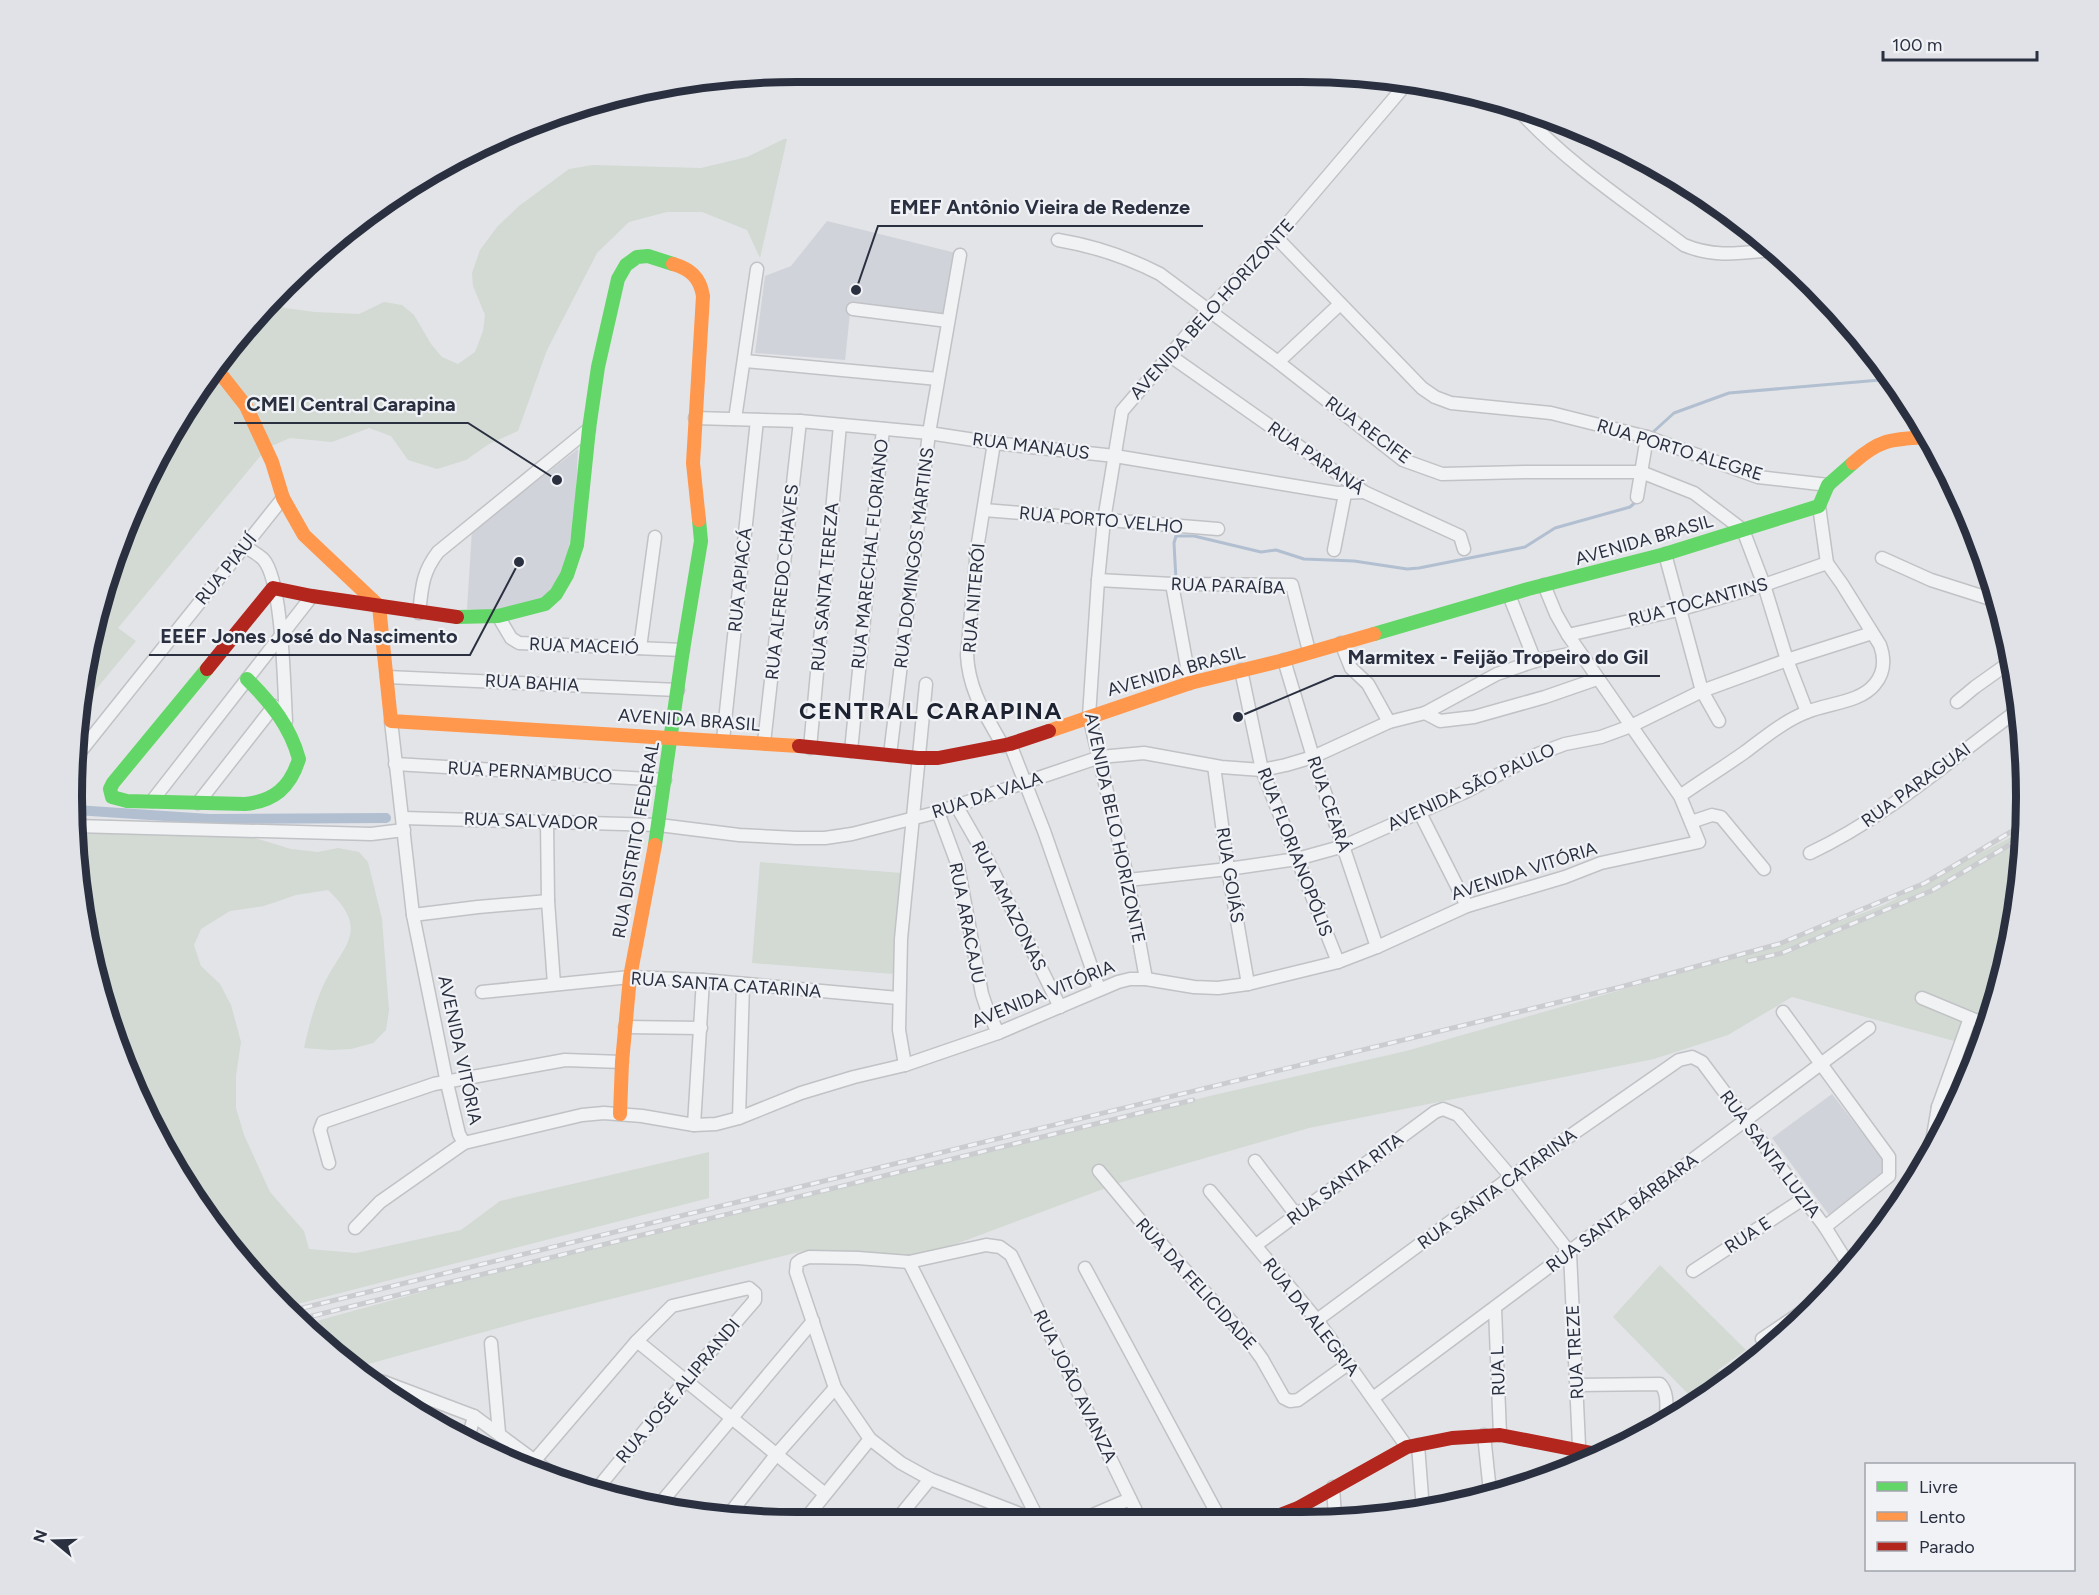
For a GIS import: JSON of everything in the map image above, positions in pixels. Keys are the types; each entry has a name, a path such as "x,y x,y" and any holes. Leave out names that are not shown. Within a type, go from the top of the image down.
{"street":[{"path":"1396,99 1399,90"},
{"name":"AVENIDA BELO HORIZONTE","path":"1146,979 1128,880 1089,716 1104,520 1122,411 1402,90"},
{"path":"1526,119 1538,132 1577,165 1684,245 1701,252 1727,255 1762,251"},
{"name":"RUA PORTO ALEGRE","path":"1276,237 1422,388 1435,397 1451,402 1551,413 1647,436 1758,477 1828,485"},
{"name":"RUA RECIFE","path":"1058,240 1088,245 1139,263 1160,274 1278,362 1403,460 1442,474 1641,472 1694,493 1743,530"},
{"name":"RUA DOMINGOS MARTINS","path":"890,755 929,433 960,255"},
{"name":"RUA DISTRITO FEDERAL","path":"273,588 419,613 465,618 498,616 545,604 556,594 567,575 577,544 598,367 618,279 626,266 637,257 648,256 687,268 701,285 703,297 693,464 701,541 683,650 659,825 630,976 620,1114"},
{"path":"735,419 757,269"},
{"path":"1278,362 1340,304"},
{"path":"853,309 948,321"},
{"name":"RUA PARANÁ","path":"1169,356 1364,492 1460,536 1464,549"},
{"path":"745,361 938,379"},
{"path":"221,374 246,406 272,462 283,498 310,542 380,606"},
{"name":"RUA MANAUS","path":"695,418 800,422 929,433 994,443 1115,456 1345,494 1364,492"},
{"name":"RUA APIACÁ","path":"723,741 757,420"},
{"name":"RUA ALFREDO CHAVES","path":"764,743 800,422"},
{"name":"RUA SANTA TEREZA","path":"810,748 840,425"},
{"path":"419,613 423,577 429,563 438,552 589,429"},
{"name":"RUA MARECHAL FLORIANO","path":"851,751 883,429"},
{"path":"1637,497 1647,436"},
{"path":"1680,796 1775,729 1807,712 1855,697 1875,684 1884,663 1884,655 1827,563 1819,506 1828,485 1865,452 1892,439 1919,437"},
{"name":"RUA NITERÓI","path":"994,443 977,549 970,612 968,672 972,688 1006,745 1025,783 1099,989"},
{"path":"1334,550 1345,494"},
{"name":"RUA PIAUÍ","path":"84,746 283,498"},
{"name":"AVENIDA BRASIL","path":"391,721 672,736 938,758 1006,745 1190,683 1284,660 1544,585 1665,554 1819,506"},
{"name":"RUA PORTO VELHO","path":"984,510 1218,529"},
{"path":"1743,530 1807,712"},
{"path":"640,648 655,537"},
{"path":"244,546 263,559 270,569 282,636 286,721 297,751 298,766 285,784 269,799 259,803 152,801 117,799 112,796 110,792 113,783 273,588"},
{"path":"1665,554 1678,610 1702,691 1719,722"},
{"path":"1882,558 1931,580 1988,599"},
{"name":"RUA TOCANTINS","path":"1568,635 1678,610 1764,585 1827,563"},
{"name":"RUA PARAÍBA","path":"1098,580 1172,584 1292,585 1309,651"},
{"path":"1172,584 1190,683"},
{"name":"AVENIDA VITÓRIA","path":"380,606 395,764 404,824 413,915 447,1083 459,1134 464,1143 582,1115 620,1114 694,1125 716,1125 801,1093 904,1065 998,1033 1099,989 1130,979 1146,979 1194,987 1218,988 1248,984 1338,962 1467,906 1564,877 1601,863 1699,842 1680,796 1568,635 1544,585"},
{"path":"1509,595 1535,661"},
{"path":"152,801 312,596"},
{"name":"RUA MACEIÓ","path":"498,616 511,638 519,643 683,650"},
{"name":"AVENIDA SÃO PAULO","path":"1128,880 1297,859 1344,846 1462,793 1538,754 1631,726 1702,691 1787,660 1872,633"},
{"path":"1341,643 1352,668 1368,684 1389,722"},
{"path":"1425,713 1497,674 1535,661 1579,652"},
{"name":"RUA CEARÁ","path":"1284,660 1313,757 1377,947"},
{"path":"1957,702 2004,666"},
{"name":"RUA FLORIANOPÓLIS","path":"1240,670 1262,770 1338,962"},
{"name":"RUA BAHIA","path":"387,677 678,690"},
{"path":"247,679 286,721"},
{"path":"1425,713 1440,722 1474,717 1545,697 1597,679"},
{"path":"904,1065 898,998 901,939 926,684"},
{"path":"198,803 274,706"},
{"name":"RUA DA VALA","path":"659,825 739,836 806,838 852,834 938,812 1100,757 1144,753 1214,766 1262,770 1313,757 1389,722 1425,713"},
{"name":"RUA PARAGUAI","path":"1810,853 1836,841 1878,814 2011,715"},
{"name":"RUA PERNAMBUCO","path":"395,764 665,780"},
{"name":"RUA GOIÁS","path":"1214,766 1228,869 1248,984"},
{"name":"RUA AMAZONAS","path":"956,806 988,861 1060,1007"},
{"name":"RUA ARACAJU","path":"938,812 958,866 982,994 998,1033"},
{"path":"1419,813 1467,906"},
{"path":"1691,822 1712,815 1720,817 1764,869"},
{"path":"547,822 548,901 554,984"},
{"name":"RUA SALVADOR","path":"83,826 371,834 404,824 547,822 659,825"},
{"path":"413,915 548,901"},
{"name":"RUA SANTA CATARINA","path":"482,992 630,976 898,998"},
{"path":"694,1125 703,981"},
{"path":"739,1118 743,984"},
{"path":"1922,998 1980,1022"},
{"path":"1783,1012 1889,1157 1889,1176 1825,1227"},
{"path":"1934,1131 1938,1107 1971,1018"},
{"path":"625,1027 701,1028"},
{"name":"RUA SANTA BÁRBARA","path":"1373,1398 1869,1028"},
{"name":"RUA SANTA LUZIA","path":"1679,1060 1692,1057 1702,1062 1825,1227 1846,1261"},
{"path":"329,1163 320,1130 323,1122 417,1088 565,1060 622,1062"},
{"name":"RUA SANTA CATARINA","path":"1317,1320 1510,1178 1679,1060"},
{"path":"1938,1107 1946,1107"},
{"name":"RUA SANTA RITA","path":"1256,1245 1435,1112 1443,1109 1458,1115 1510,1178"},
{"path":"355,1228 380,1202 464,1143"},
{"path":"1255,1161 1297,1216"},
{"name":"RUA DA FELICIDADE","path":"1100,1171 1139,1219 1249,1341 1284,1398 1290,1401 1298,1400 1348,1364"},
{"path":"1510,1178 1570,1253"},
{"name":"RUA DA ALEGRIA","path":"1210,1191 1317,1320 1373,1398 1412,1446"},
{"name":"RUA E","path":"1693,1271 1803,1199"},
{"name":"RUA JOÃO AVANZA","path":"909,1262 986,1245 1000,1247 1011,1255 1136,1512"},
{"name":"RUA TREZE","path":"1570,1253 1580,1456"},
{"path":"1015,1512 930,1479 901,1463 870,1439 835,1388 796,1272 797,1263 809,1257 848,1257 909,1262 1034,1512"},
{"path":"1085,1268 1216,1512"},
{"name":"RUA JOSÉ ALIPRANDI","path":"601,1485 755,1300 755,1293 749,1288 672,1306 637,1341"},
{"name":"RUA L","path":"1496,1308 1500,1435"},
{"path":"663,1500 813,1320"},
{"path":"1762,1339 1786,1323"},
{"path":"529,1460 535,1460 637,1341 825,1494"},
{"path":"491,1343 499,1433"},
{"path":"1577,1384 1660,1384 1666,1395 1666,1413"},
{"path":"733,1509 776,1455 835,1388"},
{"path":"397,1390 474,1416 541,1464"},
{"path":"470,1433 474,1416"},
{"path":"1484,1435 1490,1487"},
{"path":"1288,1512 1412,1446 1484,1435 1500,1435 1588,1452"},
{"path":"811,1512 870,1439"},
{"path":"1412,1446 1422,1502"},
{"path":"903,1512 930,1479"},
{"path":"1333,1487 1335,1511"},
{"path":"1100,1512 1130,1499"}],"shaded area":[{"path":"787,139 760,258 747,230 702,212 667,212 629,222 597,253 547,350 518,431 489,444 466,460 437,469 408,460 391,436 369,428 332,442 290,438 267,448 118,628 136,641 90,696 96,658 120,568 156,481 203,400 230,362 280,305 315,312 359,314 384,302 402,305 414,315 431,344 442,357 458,364 475,352 483,331 485,315 473,286 472,273 480,250 497,227 519,206 569,169 593,165 701,168 747,157"},
{"path":"827,221 956,253 945,314 851,304 845,360 755,353 765,276 791,266"},
{"path":"578,449 575,516 565,566 544,600 490,611 467,609 472,529"},
{"path":"83,820 255,838 291,849 318,852 338,848 359,852 368,862 382,919 389,1010 386,1030 373,1043 351,1049 304,1048 320,994 330,972 345,949 351,928 341,905 328,890 296,895 264,906 230,911 201,929 194,945 201,966 220,984 231,1005 241,1042 236,1076 236,1108 244,1135 270,1192 304,1231 309,1249 356,1253 461,1230 500,1201 709,1152 709,1198 294,1305 230,1233 203,1195 156,1114 137,1071 120,1027 96,937 89,891"},
{"path":"2015,835 2003,937 1992,983 1972,1046 1792,997 1728,1035 1654,1059 1309,1128 1122,1182 948,1247 899,1258 852,1252 807,1250 531,1319 363,1366 312,1322 622,1237 1406,1051 1777,945 1884,905"},
{"path":"760,862 902,873 894,974 752,963"},
{"path":"1832,1094 1885,1162 1885,1172 1829,1215 1772,1138"},
{"path":"1660,1265 1746,1350 1718,1370 1723,1375 1691,1397 1613,1317"}],"waterway":[{"path":"1652,433 1674,413 1729,393 1882,380"},
{"path":"1176,580 1174,543 1176,536 1194,536 1261,552 1276,550 1304,559 1354,561 1407,569 1525,547 1555,528 1630,507 1638,500"},
{"path":"83,810 209,819 386,818"}],"railway":[{"path":"298,1309 1621,987 1779,944 1925,883 2015,829"},
{"path":"1748,961 1782,953 1931,891 2015,842"},
{"path":"307,1317 1193,1100"}],"traffic: fast":[{"path":"457,617 498,616 545,604 556,594 567,575 577,545 598,367 618,279 626,265 637,257 648,256 673,264"},
{"path":"1374,634 1528,589 1665,554 1819,506 1828,485 1853,463"},
{"path":"655,845 701,541 699,520"},
{"path":"207,669 113,783 110,789 112,797 127,801 245,804 264,800 280,791 291,778 299,759 279,716 247,679"}],"traffic: slow":[{"path":"673,264 684,268 697,279 703,296 693,463 699,520"},
{"path":"221,374 246,406 272,462 283,498 304,535 379,606"},
{"path":"1853,463 1879,445 1920,438"},
{"path":"379,606 391,721 799,746"},
{"path":"1049,731 1190,683 1284,660 1374,634"},
{"path":"620,1114 630,977 655,845"}],"traffic: jam":[{"path":"207,669 273,588 312,596 457,617"},
{"path":"799,746 938,758 1010,744 1049,731"},
{"path":"1288,1512 1407,1447 1452,1438 1500,1435 1588,1452"}],"place":[{"name":"EMEF Antônio Vieira de Redenze","path":"856,290"},
{"name":"CMEI Central Carapina","path":"557,480"},
{"name":"EEEF Jones José do Nascimento","path":"519,562"},
{"name":"Marmitex - Feijão Tropeiro do Gil","path":"1238,717"}],"district":[{"name":"CENTRAL CARAPINA","path":"931,711"}]}
